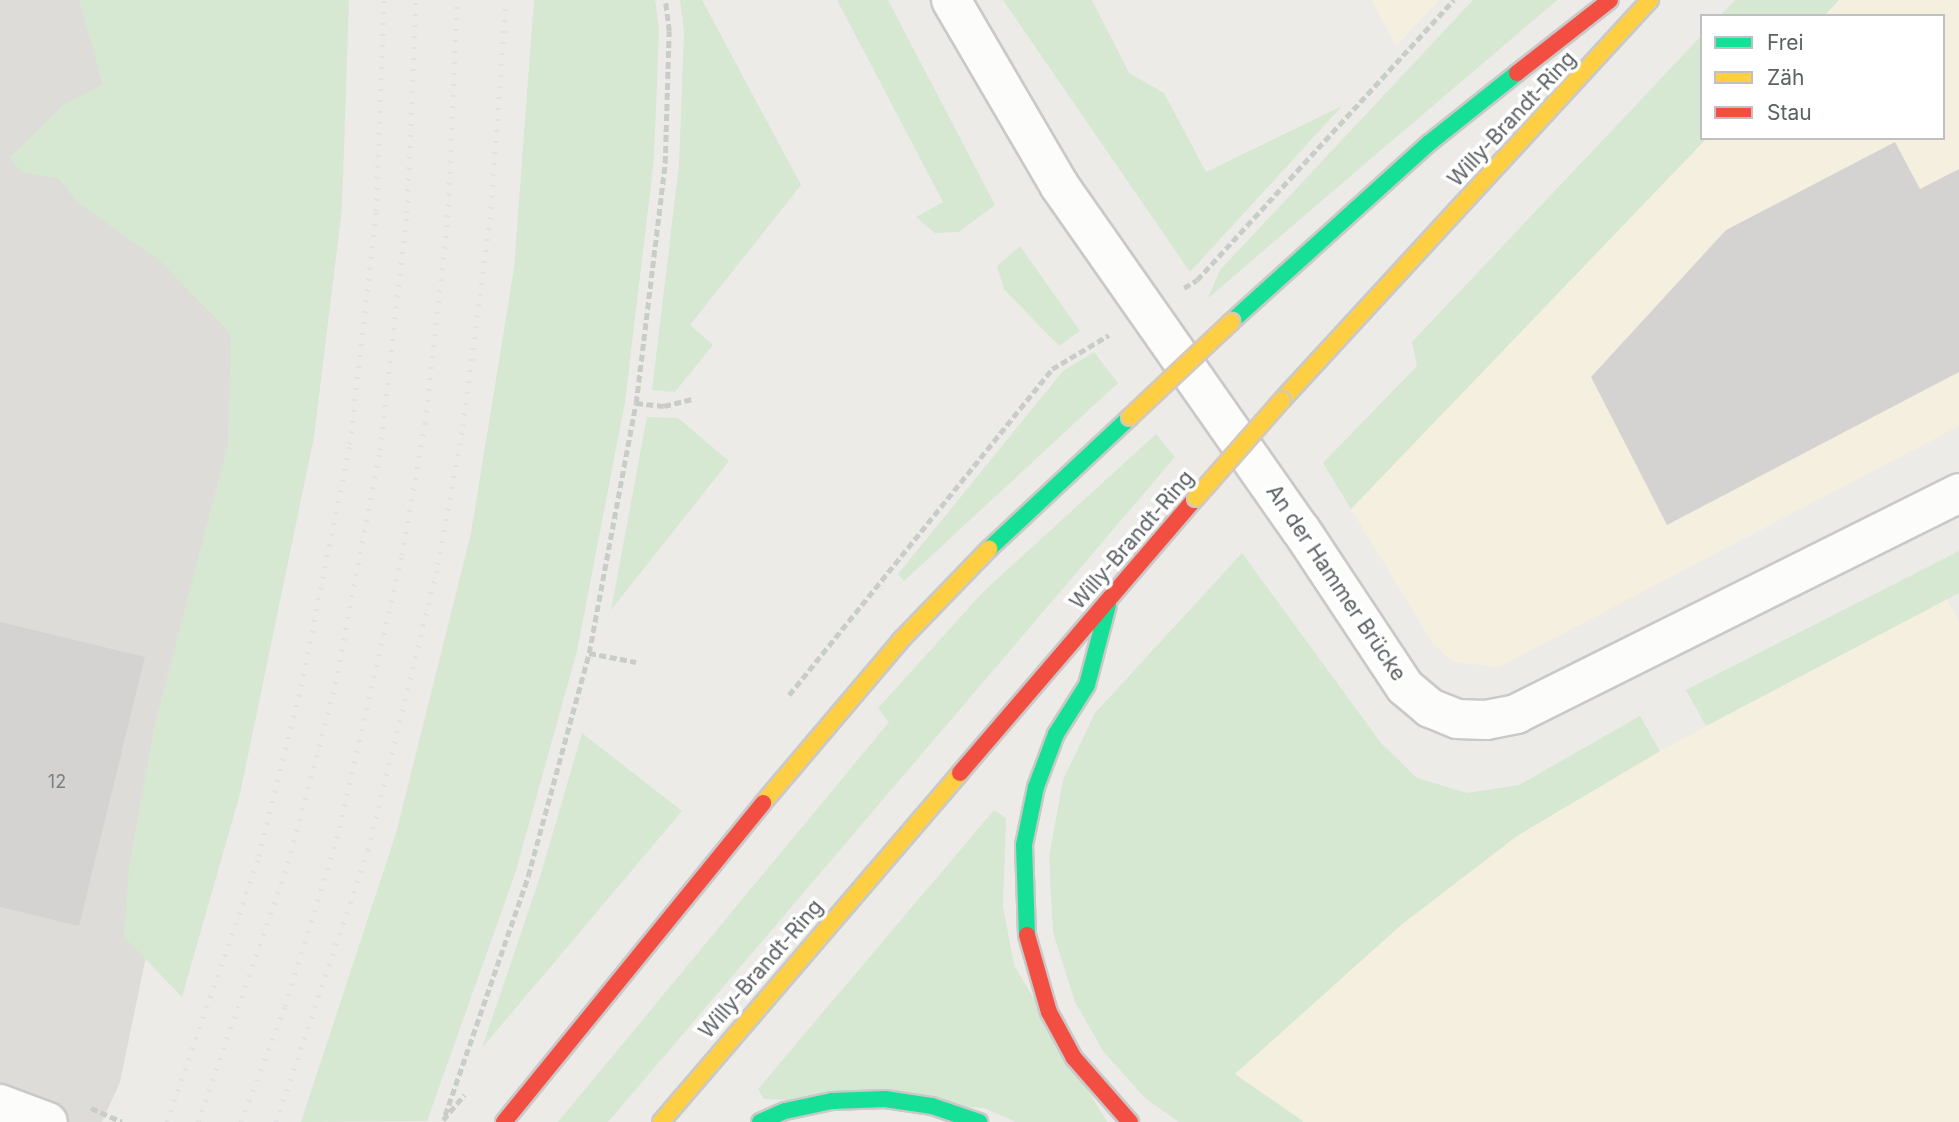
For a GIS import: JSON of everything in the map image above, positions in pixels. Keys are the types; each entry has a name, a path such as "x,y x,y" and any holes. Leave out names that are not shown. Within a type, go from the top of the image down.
{"main road":[{"path":"504,1122 901,640 979,558 1231,322 1427,144 1610,0"},
{"name":"Willy-Brandt-Ring","path":"661,1122 1282,400 1650,0"},
{"path":"1111,597 1087,685 1056,734 1036,787 1024,845 1023,910 1032,962 1049,1012 1074,1058 1108,1102 1130,1122"},
{"path":"760,1122 785,1111 832,1101 885,1099 932,1106 979,1122"}],"street":[{"name":"An der Hammer Brücke","path":"951,0 1059,186 1301,530 1405,687 1430,708 1457,719 1486,720 1516,714 1959,493"},
{"path":"0,1104 48,1122"}],"path":[{"path":"441,1122 528,876 589,653 636,403 664,163 669,32 665,0"},
{"path":"636,403 664,406 693,400"},
{"path":"589,653 636,662"}],"shaded area":[{"path":"0,0 282,0 224,579 120,1082 102,1122 0,1122"},
{"path":"1372,0 1439,0 1396,46"},
{"path":"1839,0 1959,0 1959,426 1499,667 1454,662 1434,645 1351,509 1705,140 1945,140 1945,14 1826,14"},
{"path":"1947,599 1959,622 1959,1122 1304,1122 1235,1074 1401,925 1517,836 1660,751"}],"green space":[{"path":"79,0 349,0 342,208 314,437 240,794 182,997 124,937 129,867 154,728 228,444 231,334 160,261 77,202 59,179 21,172 10,157 66,103 103,85"},
{"path":"534,0 655,0 659,30 654,159 625,402 577,651 515,874 427,1121 301,1122 396,833 471,533 514,268"},
{"path":"680,0 702,0 801,185 690,325 713,345 675,392 652,390 679,165 684,32"},
{"path":"837,0 888,0 995,205 959,232 935,233 916,217 943,202"},
{"path":"1003,0 1092,0 1129,73 1164,93 1206,172 1342,106 1190,272"},
{"path":"1473,0 1557,0 1208,298 1220,270"},
{"path":"1735,0 1839,0 1826,14 1722,14"},
{"path":"1700,37 1700,140 1705,140 1351,509 1323,463 1417,366 1412,342"},
{"path":"1020,246 1080,331 1059,346 1004,289 997,266"},
{"path":"1094,352 1118,383 904,581 898,574 1063,371"},
{"path":"647,417 678,418 729,461 611,610"},
{"path":"1156,434 1175,457 608,1122 558,1122 889,722 878,708 985,590"},
{"path":"1959,551 1959,593 1706,726 1686,690"},
{"path":"1242,553 1381,743 1417,778 1467,793 1519,785 1640,716 1660,751 1517,836 1401,925 1235,1074 1304,1122 1179,1122 1145,1098 1103,1051 1075,1002 1053,932 1049,857 1063,780 1095,713"},
{"path":"582,733 682,811 482,1048 540,877"},
{"path":"994,810 1006,818 1003,906 1014,965 1107,1122 1016,1122 984,1108 764,1099 758,1089"}],"building":[{"path":"1895,142 1920,189 1959,169 1959,372 1667,525 1591,377 1726,230"},
{"path":"0,622 145,657 79,926 0,907"}],"railway":[{"path":"167,1122 259,856 301,686 350,444 376,211 384,0"},
{"path":"198,1122 288,863 333,694 380,450 407,213 416,0"},
{"path":"241,1122 285,1006 337,838 402,555 425,423 448,217 457,0"},
{"path":"276,1122 368,850 438,564 463,426 490,219 506,0"}],"traffic: fast":[{"path":"1231,322 1428,144 1517,73"},
{"path":"989,549 1130,417"},
{"path":"1027,935 1024,845 1036,787 1056,734 1087,685 1108,605"},
{"path":"760,1122 785,1111 832,1101 885,1099 932,1106 979,1122"}],"traffic: slow":[{"path":"1282,400 1650,0"},
{"path":"1130,417 1231,322"},
{"path":"1196,498 1282,400"},
{"path":"763,803 901,640 989,549"},
{"path":"661,1122 960,773"}],"traffic: jam":[{"path":"1517,73 1610,0"},
{"path":"960,773 1196,498"},
{"path":"504,1122 763,803"},
{"path":"1027,935 1049,1012 1074,1058 1130,1122"}]}
